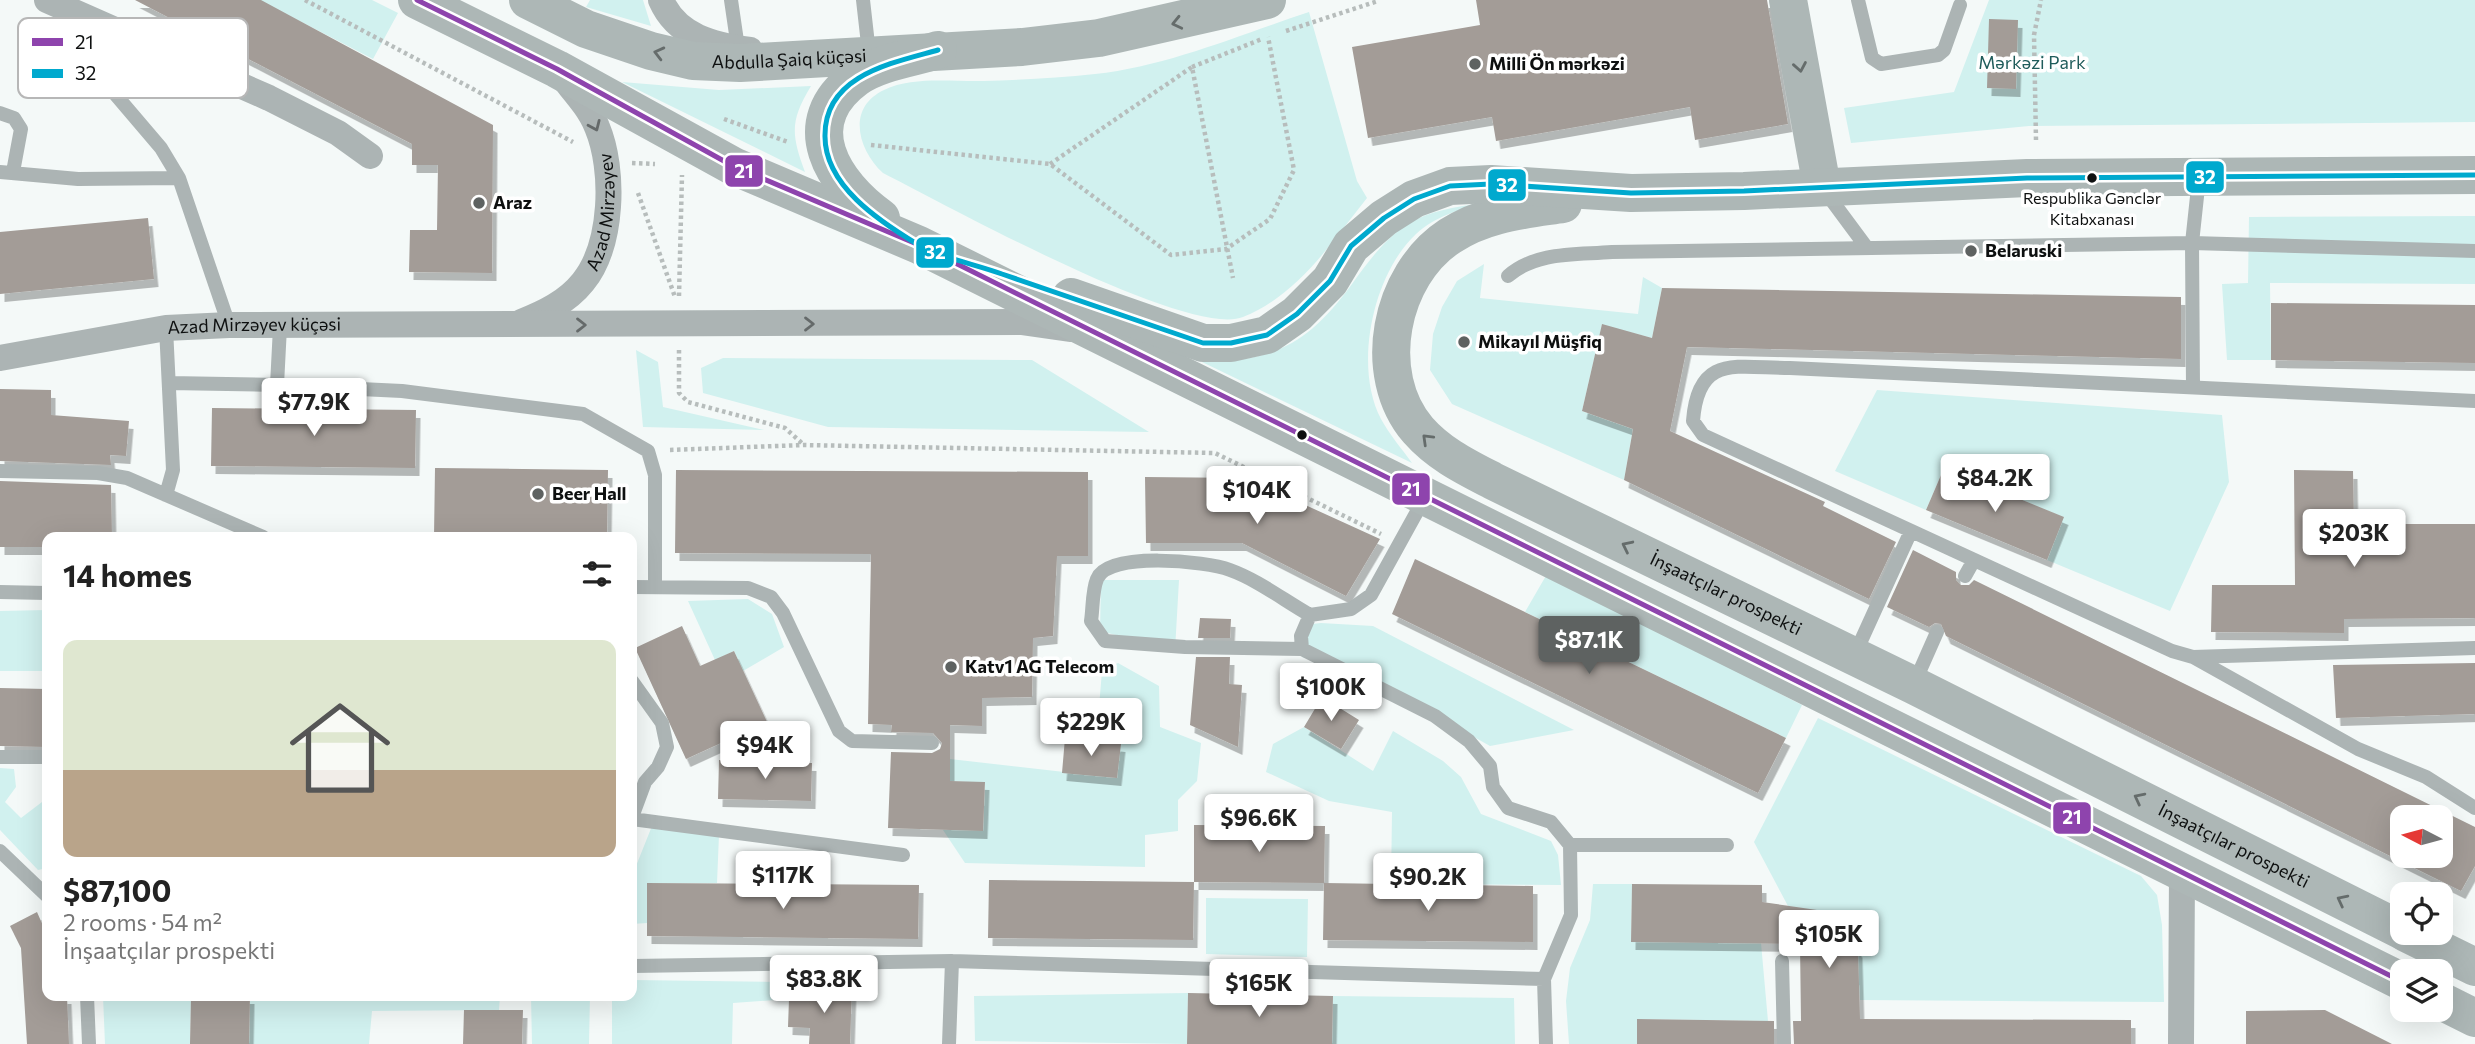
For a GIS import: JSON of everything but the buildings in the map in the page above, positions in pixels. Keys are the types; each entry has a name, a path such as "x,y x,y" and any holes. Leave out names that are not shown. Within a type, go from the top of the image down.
{"main road":[{"path":"417,0 557,69 733,166 919,245 2390,976"},
{"name":"Abdulla Şaiq küçəsi","path":"528,0 586,29 651,51 693,61 740,63 1022,47 1099,38 1224,6 1267,19"},
{"path":"1788,0 1822,187"},
{"path":"938,50 880,67 857,78 839,95 825,127 828,160 840,182 866,207 919,245 1203,343 1231,343 1268,335 1297,314 1330,281 1351,246 1384,218 1414,199 1450,186 1491,184 1631,193 2027,178 2475,175"},
{"name":"İnşaatçılar prospekti","path":"1631,193 1486,216 1450,236 1426,256 1409,278 1398,310 1392,343 1394,382 1404,409 1417,429 1454,461 1913,685 2390,925"},
{"name":"İnşaatçılar prospekti","path":"2434,945 2473,962"},
{"path":"2453,1007 2475,1018"}],"street":[{"path":"47,0 85,18"},
{"path":"661,0 677,24 688,34 737,48 800,58"},
{"name":"Azad Mirzəyev","path":"513,326 564,300 584,281 598,253 605,225 606,156 600,136 586,107 557,69"},
{"path":"248,90 338,133 370,156"},
{"name":"Azad Mirzəyev küçəsi","path":"0,358 166,328 229,325 280,327 1021,322 1105,337"},
{"path":"2182,872 2182,1044"}],"lane":[{"path":"731,0 737,48"},
{"path":"863,0 870,54"},
{"path":"1858,0 1872,58 1881,64 1938,55 1944,50 1960,5"},
{"path":"118,98 161,148 179,178 229,325"},
{"path":"0,113 14,118 20,129 7,172 78,179 179,178"},
{"path":"2193,386 2192,243 2200,176"},
{"path":"1822,187 1867,248"},
{"path":"1508,276 1524,263 1537,258 1612,252 2192,243 2475,251"},
{"path":"277,385 280,327"},
{"path":"166,328 173,470 166,495"},
{"path":"2475,401 1790,368 1725,368 1712,373 1701,383 1693,421 1703,435 2172,651 2193,657 2358,749 2426,777 2475,808"},
{"path":"169,383 402,391 583,414 648,451 655,475 655,586"},
{"path":"0,471 98,473 127,478 251,532"},
{"path":"1426,496 1371,595 1351,609 1310,615 1231,570 1201,564 1123,561 1110,565 1097,577 1091,621 1105,641 1185,647 1302,649 1435,716 1469,741 1490,766 1493,787 1508,808 1551,822 1570,845 1571,915 1544,979 1546,1044"},
{"path":"1854,656 1911,531"},
{"path":"1965,576 1974,560"},
{"path":"637,587 748,588 771,597 783,613 839,731 852,741 932,743"},
{"path":"0,593 42,593"},
{"path":"1302,649 1301,636 1310,615"},
{"path":"1913,685 1937,632"},
{"path":"2193,657 2475,648"},
{"path":"637,688 662,723 667,747 658,767 645,782 637,804"},
{"path":"0,757 42,757"},
{"path":"637,819 903,855"},
{"path":"1570,845 1727,845"},
{"path":"0,851 42,891"},
{"path":"637,967 952,961 1544,979"},
{"path":"949,1044 952,961"},
{"path":"1782,961 1784,1044"},
{"path":"87,1001 89,1044"}],"path":[{"path":"305,0 585,149"},
{"path":"2036,140 2035,35 2041,0"},
{"path":"1050,164 1267,19 1378,1"},
{"path":"871,145 1050,164 1171,255 1226,249 1270,219 1294,170 1267,19"},
{"path":"1192,67 1233,278"},
{"path":"718,117 788,142"},
{"path":"632,176 627,163 668,165"},
{"path":"636,189 679,307 682,165"},
{"path":"679,325 679,393 688,402 785,428 803,445"},
{"path":"648,451 803,445 1215,453 1382,534 1405,534"}],"green space":[{"path":"259,0 372,0 398,13 373,59"},
{"path":"590,0 643,0 651,26 586,7"},
{"name":"Mərkəzi Park","path":"1989,0 2475,0 2475,122 2029,126 1851,143 1844,108 1954,92"},
{"path":"1309,12 1357,181 1367,198 1297,282 1263,307 1243,317 1214,318 1172,308 1064,264 883,173 874,164 862,141 860,118 864,107 872,98 895,86 920,81 1053,78 1122,70 1203,49"},
{"path":"622,82 719,90 811,86 799,109 795,128 797,147 805,172"},
{"path":"1483,203 1439,218 1416,234 1388,272 1379,296 1368,348 1373,397 1384,425 1412,463 1202,362 1250,358 1288,345 1321,321 1376,252 1406,225 1434,213"},
{"path":"2475,216 2475,284 2270,283 2271,360 2227,360 2222,284 2248,283 2249,217"},
{"path":"1484,264 1480,298 1638,314 1643,277 1662,288 1652,338 1602,325 1582,411 1633,429 1624,480 1452,404 1430,370 1433,334 1442,307 1457,281"},
{"path":"636,350 658,362 663,407 764,430 643,427"},
{"path":"723,358 1032,360 1149,432 828,427 703,393 701,368"},
{"path":"1877,390 2222,415 2229,482 2170,611 2047,560 2063,517 1944,468 1926,510 1835,471"},
{"path":"1547,574 1802,705 1786,738 1525,612"},
{"path":"1101,580 1179,580 1175,650 1100,631"},
{"path":"748,599 772,614 784,647 743,671 734,651 715,660 688,601"},
{"path":"42,610 42,671 0,671 0,611"},
{"path":"1321,623 1373,626 1574,730 1490,746 1371,679 1302,657 1303,625"},
{"path":"1118,663 1159,686 1160,727 1201,743 1197,781 1178,800 1178,831 1145,835 1145,867 965,863 943,830 983,830 985,783 950,781 950,759 1117,778 1121,710 1099,707 1102,671"},
{"path":"1818,718 2141,876 2157,895 2162,925 2164,1002 1860,1000 1857,960 1849,933 1828,916 1788,906 1754,842"},
{"path":"1304,727 1373,771 1393,731 1443,761 1461,777 1481,814 1551,841 1558,855 1561,885 1391,884 1392,812 1329,801 1266,772 1273,744"},
{"path":"0,768 14,769 16,787 5,802 21,818 42,802 42,869 38,870 0,830"},
{"path":"652,826 719,835 717,883 648,883 647,923 637,924 637,864"},
{"path":"1593,884 1632,884 1631,941 1761,943 1768,1021 1637,1019 1637,1044 1569,1044 1566,1001 1570,968 1590,920"},
{"path":"1206,898 1308,899 1307,957 1206,954"},
{"path":"637,980 787,982 789,999 733,1003 732,1044 612,1044 612,1001 637,1001"},
{"path":"1188,993 1187,1044 975,1041 974,996"},
{"path":"1333,996 1514,998 1515,1044 1332,1044"},
{"path":"103,1001 191,1001 190,1044 105,1044"},
{"path":"250,1001 500,1001 499,1010 372,1011 369,1044 249,1044"},
{"path":"531,1001 590,1001 589,1044 532,1044"}],"transit line":[{"name":"21","path":"417,0 557,69 733,166 919,245 2390,976"},
{"name":"32","path":"938,50 901,60 864,75 836,98 828,115 825,135 827,153 834,170 856,200 902,235 937,253 1203,343 1231,343 1267,335 1297,314 1330,281 1351,246 1384,218 1414,199 1450,186 1491,184 1631,193 1744,191 2027,178 2475,175"}],"place":[{"name":"Milli Ön mərkəzi","path":"1475,64"},
{"name":"Respublika Gənclər Kitabxanası","path":"2092,178"},
{"name":"Araz","path":"479,203"},
{"name":"Belaruski","path":"1971,251"},
{"name":"Mikayıl Müşfiq","path":"1464,342"},
{"name":"Beer Hall","path":"538,494"},
{"name":"Katv1 AG Telecom","path":"951,667"}]}
